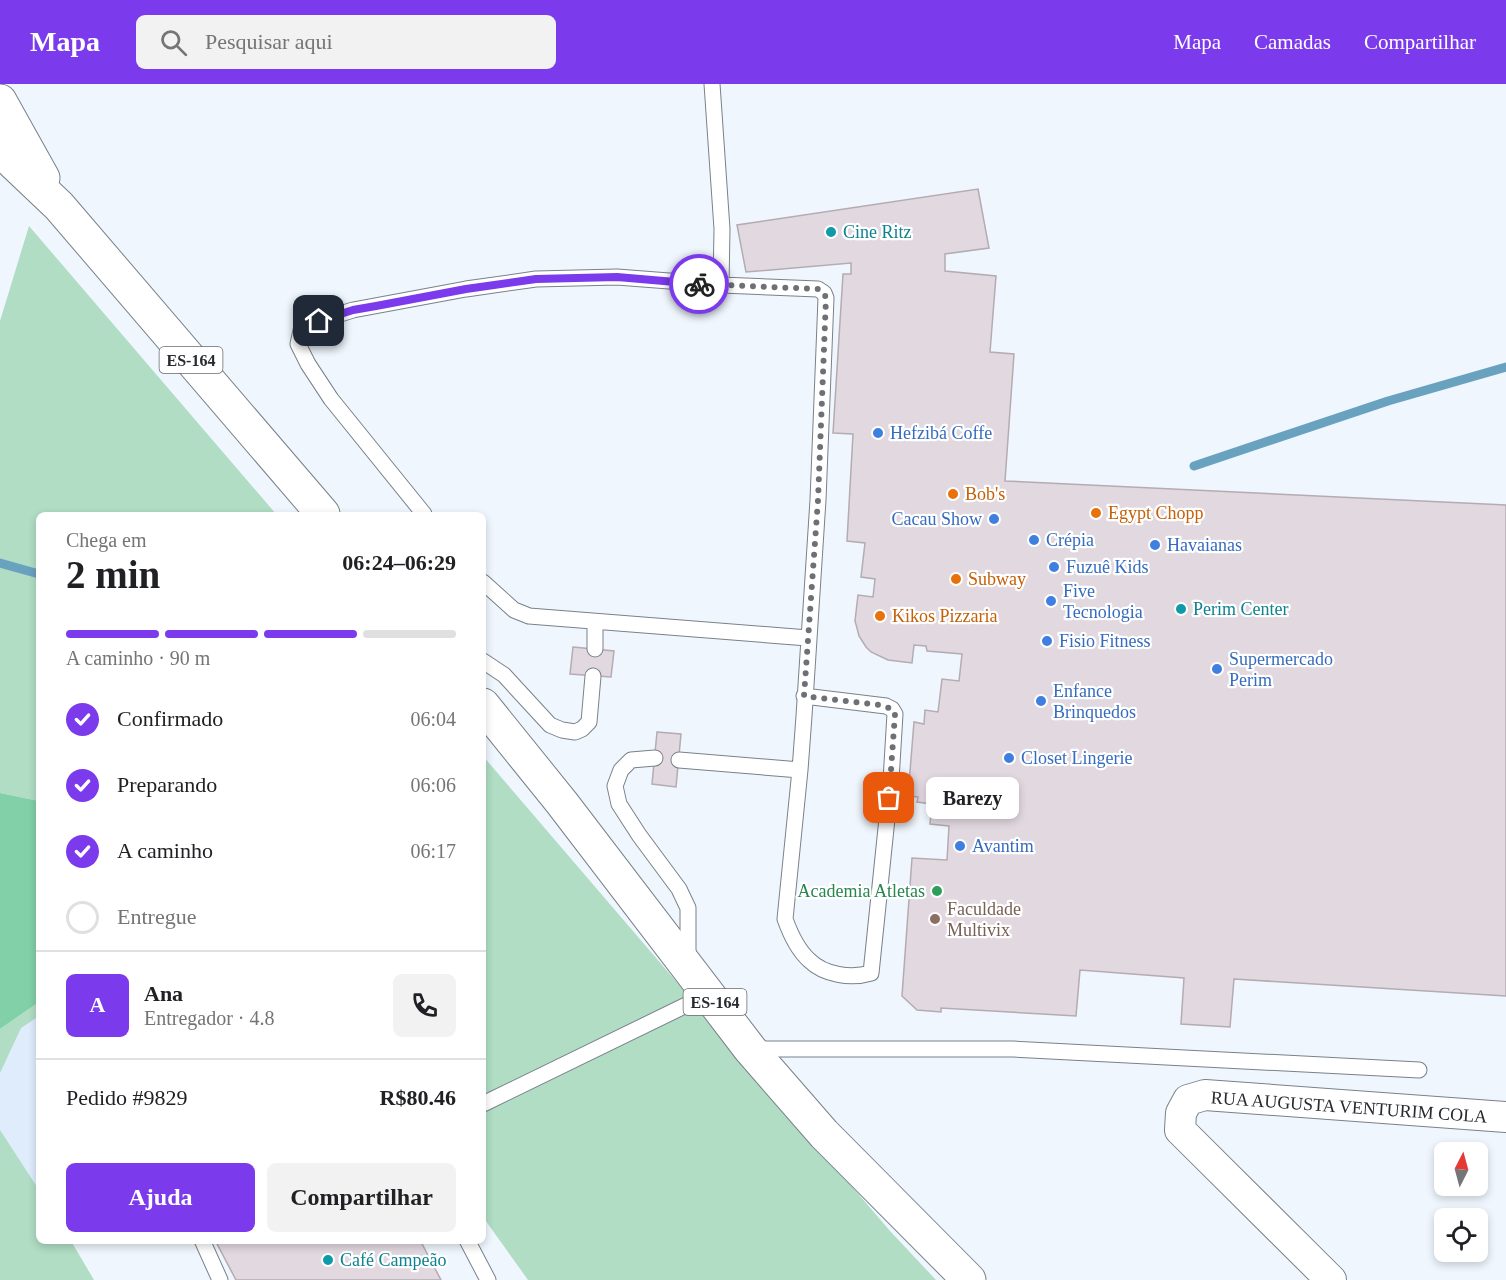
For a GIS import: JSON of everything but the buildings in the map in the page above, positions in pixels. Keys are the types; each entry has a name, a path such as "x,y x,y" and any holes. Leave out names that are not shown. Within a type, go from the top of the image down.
{"highway":[{"name":"ES-164","path":"0,101 59,206"},
{"name":"ES-164","path":"0,150 59,206 320,512"},
{"name":"ES-164","path":"486,709 562,803 750,1050 824,1134 969,1280"}],"street":[{"name":"RUA AUGUSTA VENTURIM COLA","path":"1331,1280 1180,1130 1181,1113 1188,1100 1205,1095 1506,1117"}],"lane":[{"path":"712,84 722,229 721,285"},
{"path":"422,512 331,399 308,364 298,344 302,326 353,310 466,289 536,279 617,277 818,289 824,293 826,298 818,500 804,696 800,770 785,919 792,936 809,960 835,974 860,976 871,973 891,780 895,714 892,709 880,705 804,696"},
{"path":"486,585 514,610 529,616 808,638"},
{"path":"595,649 596,622"},
{"path":"486,663 504,675 550,725 575,732 589,722 594,675"},
{"path":"655,758 631,760 621,770 615,786 619,804 679,889 688,908 688,970"},
{"path":"679,760 800,770"},
{"path":"486,1103 709,994"},
{"path":"750,1050 1013,1049 1419,1070"},
{"path":"204,1244 220,1280"},
{"path":"469,1244 488,1280"}],"shaded area":[{"path":"36,1017 36,1185 0,1140 0,1033"}],"green space":[{"path":"29,226 274,512 36,512 36,800 0,793 0,321"},
{"name":"Café Campeão","path":"486,760 890,1231 936,1280 528,1280 486,1221"},
{"path":"0,793 36,800 36,1004 0,1029"},
{"path":"36,1004 36,1018 21,1028 0,1073 0,1029"},
{"path":"0,1130 36,1185 36,1244 73,1244 94,1280 0,1280"}],"waterway":[{"path":"1194,466 1388,401 1506,367"},
{"path":"0,563 36,573"}],"way so far":[{"path":"699,284 818,289 824,293 826,298 818,500 804,696 880,705 892,709 895,714 889,798"}],"place":[{"name":"Cine Ritz","path":"831,232"},
{"name":"Hefzibá Coffe","path":"878,433"},
{"name":"Bob's","path":"953,494"},
{"name":"Egypt Chopp","path":"1096,513"},
{"name":"Cacau Show","path":"994,519"},
{"name":"Crépia","path":"1034,540"},
{"name":"Havaianas","path":"1155,545"},
{"name":"Fuzuê Kids","path":"1054,567"},
{"name":"Subway","path":"956,579"},
{"name":"Five Tecnologia","path":"1051,601"},
{"name":"Perim Center","path":"1181,609"},
{"name":"Kikos Pizzaria","path":"880,616"},
{"name":"Fisio Fitness","path":"1047,641"},
{"name":"Supermercado Perim","path":"1217,669"},
{"name":"Enfance Brinquedos","path":"1041,701"},
{"name":"Closet Lingerie","path":"1009,758"},
{"name":"Barezy","path":"889,798"},
{"name":"Avantim","path":"960,846"},
{"name":"Academia Atletas","path":"937,891"},
{"name":"Faculdade Multivix","path":"935,919"},
{"name":"Café Campeão","path":"328,1260"}],"route":[{"path":"319,321 353,310 466,289 536,279 617,277 699,284"}]}
